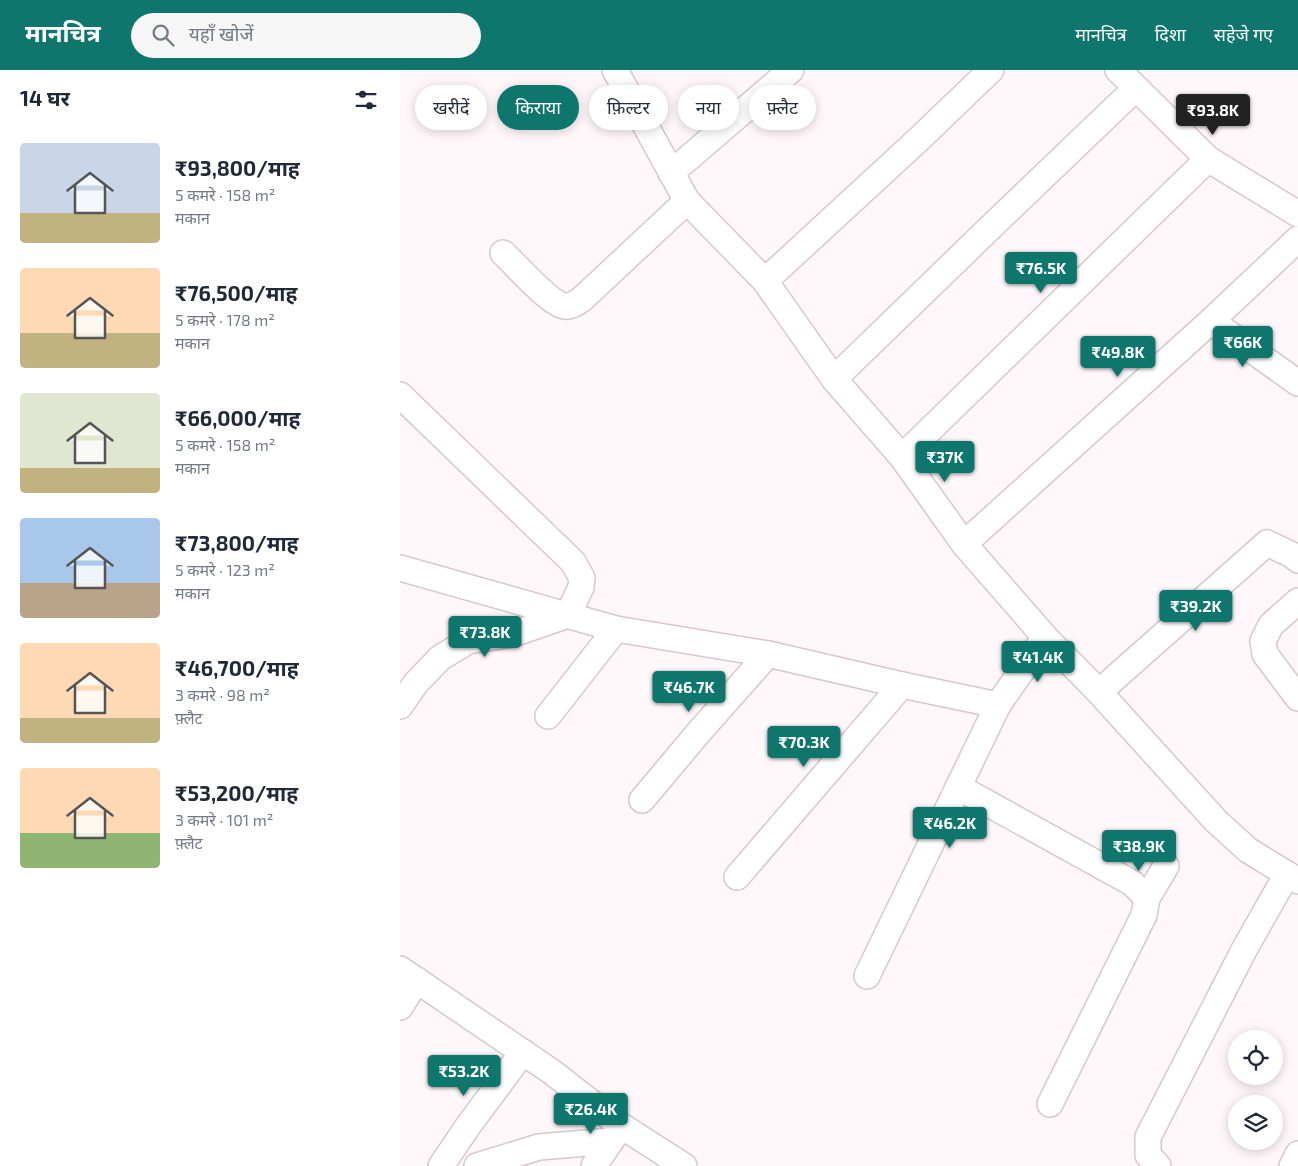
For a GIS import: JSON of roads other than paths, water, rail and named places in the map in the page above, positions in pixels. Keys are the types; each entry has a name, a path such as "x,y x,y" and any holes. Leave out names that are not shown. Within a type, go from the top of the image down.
{"street":[{"path":"615,70 687,201 765,281 834,379 902,457 964,544 1045,637 1099,692 1216,821 1248,850 1292,877 1244,950 1148,1137 1148,1155 1158,1166"},
{"path":"671,173 791,70"},
{"path":"765,281 991,70"},
{"path":"1118,70 1208,159 1298,214"},
{"path":"834,379 1136,88"},
{"path":"902,457 1208,159"},
{"path":"503,253 553,301 564,306 572,305 582,299 687,201"},
{"path":"964,544 1211,321 1298,239"},
{"path":"1211,321 1298,383"},
{"path":"400,395 573,562 582,578 581,587 568,615 513,634 468,641 440,658 416,683 400,706"},
{"path":"1099,692 1267,543 1292,554 1298,560"},
{"path":"400,568 616,629 768,654 998,705"},
{"path":"1298,601 1270,625 1263,641 1265,654 1298,698"},
{"path":"548,716 616,629"},
{"path":"867,976 998,705 1045,637"},
{"path":"642,800 768,654"},
{"path":"737,877 902,685"},
{"path":"958,787 1132,883 1147,898"},
{"path":"1050,1104 1144,915 1147,898 1166,866"},
{"path":"400,1007 409,975 552,1072 616,1133 684,1166"},
{"path":"441,1166 523,1052"},
{"path":"477,1166 539,1147 616,1133"},
{"path":"594,1166 616,1133"},
{"path":"1292,1166 1298,1154"}]}
